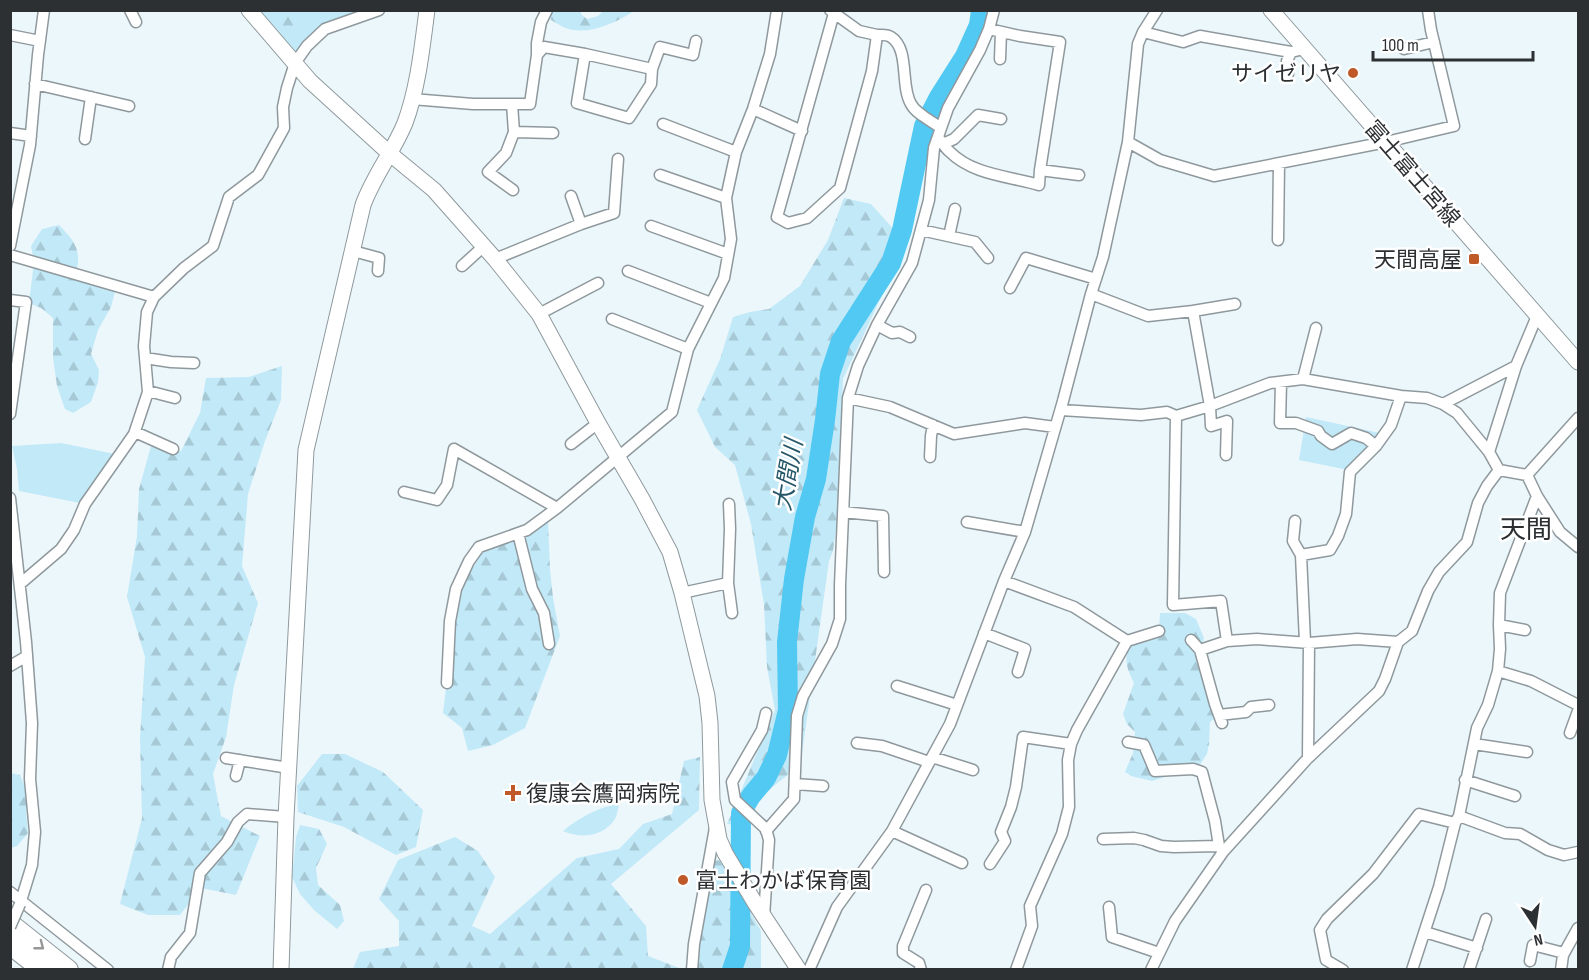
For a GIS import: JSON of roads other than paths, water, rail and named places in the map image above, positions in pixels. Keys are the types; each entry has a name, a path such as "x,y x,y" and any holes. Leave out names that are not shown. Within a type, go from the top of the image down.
{"highway":[{"path":"10,925 68,969"},
{"path":"10,944 43,969"}],"street":[{"path":"10,246 31,136 44,10"},
{"path":"130,10 136,22"},
{"path":"249,10 310,81 389,153 434,190 484,246 539,314 670,552 707,696 712,800 719,839 755,903 800,969"},
{"path":"20,584 61,549 74,530 85,504 135,432 148,391 145,358 147,312 154,297 184,268 213,246 229,197 258,176 284,128 283,107 295,63 307,46 324,29 379,10"},
{"path":"281,969 286,817 306,450 363,205 370,187 404,124 412,99 427,10"},
{"path":"412,99 473,104 530,104 537,43 541,22 547,10"},
{"path":"447,683 450,621 456,589 469,561 479,547 527,530 557,508 672,412 688,349 724,278 731,239 726,198 736,152 753,109 770,54 777,10"},
{"path":"766,831 794,799 797,716 803,696 832,644 840,619 848,398 858,366 877,325 912,263 929,200 936,129 980,50 994,10"},
{"path":"809,969 837,908 892,831 950,724 1025,532 1103,257 1128,142 1138,44 1157,10"},
{"name":"富士富士宮線","path":"1271,10 1297,50 1386,142 1578,362"},
{"path":"1128,142 1160,160 1214,176 1454,126 1428,10"},
{"path":"877,35 872,71 840,188 807,218 788,223 777,216 802,131 832,12 859,31 893,38 902,53 905,88 911,106 936,129 954,139 978,115 1001,119"},
{"path":"936,129 950,152 966,164 979,170 1039,185 1060,42 989,29"},
{"path":"1000,59 1001,32"},
{"path":"1143,32 1183,42 1200,36 1297,50"},
{"path":"10,35 40,41"},
{"path":"585,54 577,103 629,118 651,84 652,69 660,47 693,55 696,41"},
{"path":"1404,49 1434,42"},
{"path":"537,56 544,47 652,69"},
{"path":"1288,74 1287,61 1297,50"},
{"path":"35,84 129,106"},
{"path":"85,139 91,97"},
{"path":"512,104 514,132 506,153 488,172 513,190"},
{"path":"753,109 802,131"},
{"path":"663,124 736,152"},
{"path":"514,132 553,133"},
{"path":"10,133 31,136"},
{"path":"495,259 614,213 618,159"},
{"path":"1278,240 1279,163"},
{"path":"1040,170 1079,175"},
{"path":"660,175 726,198"},
{"path":"571,196 581,224"},
{"path":"949,236 955,209"},
{"path":"651,226 728,254"},
{"path":"921,230 975,242 988,258"},
{"path":"462,266 484,246"},
{"path":"352,251 379,258 378,272"},
{"path":"10,255 154,297"},
{"path":"1010,288 1026,258 1096,279"},
{"path":"628,271 711,303"},
{"path":"539,314 598,283"},
{"path":"1091,294 1148,316 1235,304"},
{"path":"10,300 26,302 10,414"},
{"path":"1193,311 1210,406 1211,426 1227,422 1226,455"},
{"path":"1489,452 1516,366 1538,316"},
{"path":"612,319 688,349"},
{"path":"877,325 892,333 900,332 910,337"},
{"path":"1303,379 1316,328"},
{"path":"145,358 194,363"},
{"path":"1443,404 1516,366"},
{"path":"1061,410 1142,415 1167,412 1176,416 1210,406 1270,383 1303,379 1401,396 1427,398 1443,404 1457,413 1489,452 1499,470"},
{"path":"1281,382 1280,423 1296,423 1318,431 1320,436 1332,444 1351,433 1366,438 1376,447"},
{"path":"148,391 175,398"},
{"path":"1301,555 1330,550 1346,514 1350,472 1376,447 1391,425 1401,396"},
{"path":"848,398 890,407 954,434 1025,423 1055,427"},
{"path":"1176,416 1173,605 1221,601 1227,641"},
{"path":"1527,475 1578,418"},
{"path":"571,444 598,423"},
{"path":"930,457 933,425"},
{"path":"135,432 173,449"},
{"path":"404,492 437,500 447,485 454,449 557,508"},
{"path":"1499,470 1527,475"},
{"path":"1151,969 1175,921 1221,849 1308,758 1379,691 1398,642 1412,631 1428,591 1439,572 1467,542 1478,503 1499,470"},
{"path":"1527,475 1560,532 1578,548"},
{"path":"1412,969 1439,888 1477,728 1488,705 1498,670 1500,593 1538,496"},
{"path":"10,498 27,656 32,723 30,779 35,832 32,865 21,903 10,925"},
{"path":"729,504 728,583 732,613"},
{"path":"843,512 883,516 885,572"},
{"path":"1295,521 1293,541 1301,555 1307,642 1308,758"},
{"path":"967,522 1025,532"},
{"path":"518,533 532,589 544,613 549,644"},
{"path":"1004,581 1074,607 1127,641"},
{"path":"682,592 728,583"},
{"path":"1499,625 1525,630"},
{"path":"1016,969 1032,926 1030,906 1062,834 1069,807 1068,760 1071,744 1127,641 1159,631"},
{"path":"984,633 1025,649 1018,672"},
{"path":"1200,650 1227,641 1257,639 1307,642 1357,639 1398,642"},
{"path":"1191,640 1200,650 1220,719 1246,712 1251,707 1269,705"},
{"path":"10,666 27,656"},
{"path":"1498,670 1530,681 1578,705"},
{"path":"897,686 957,705"},
{"path":"1570,733 1578,711"},
{"path":"764,917 769,840 766,829 735,800 732,782 762,730 766,713"},
{"path":"990,864 1005,841 1001,832 1011,807 1023,737 1071,744"},
{"path":"1128,742 1144,745 1155,771 1193,769 1202,772 1221,849"},
{"path":"857,743 882,746 973,770"},
{"path":"1474,744 1527,752"},
{"path":"226,758 289,768"},
{"path":"236,776 240,760"},
{"path":"1465,780 1515,796"},
{"path":"795,784 824,786"},
{"path":"168,969 171,957 190,933 200,873 227,842 238,822 247,814 286,817"},
{"path":"1343,969 1326,960 1320,930 1327,919 1373,874 1419,814 1457,820 1505,833 1520,834 1548,850 1564,855 1578,852"},
{"path":"692,969 694,944 716,822"},
{"path":"892,831 962,863"},
{"path":"1103,839 1134,838 1161,846 1221,849"},
{"path":"921,969 919,963 903,953 903,946 926,890"},
{"path":"10,892 21,903 108,969"},
{"path":"1109,907 1112,937 1159,953"},
{"path":"1469,969 1486,919"},
{"path":"1561,969 1564,953 1578,928"},
{"path":"1425,932 1478,948"},
{"path":"1530,961 1533,945 1564,953"}],"waterway":[{"name":"大間川","path":"732,970 740,946 741,813 766,778 777,755 788,710 787,642 794,579 805,517 816,479 830,374 841,341 891,263 902,230 924,126 965,56 979,25 981,10"}],"place":[{"name":"サイゼリヤ","path":"1353,73"},
{"name":"天間高屋","path":"1474,259"},
{"name":"復康会鷹岡病院","path":"513,793"},
{"name":"富士わかば保育園","path":"683,880"}],"district":[{"name":"天間","path":"1526,529"}]}
